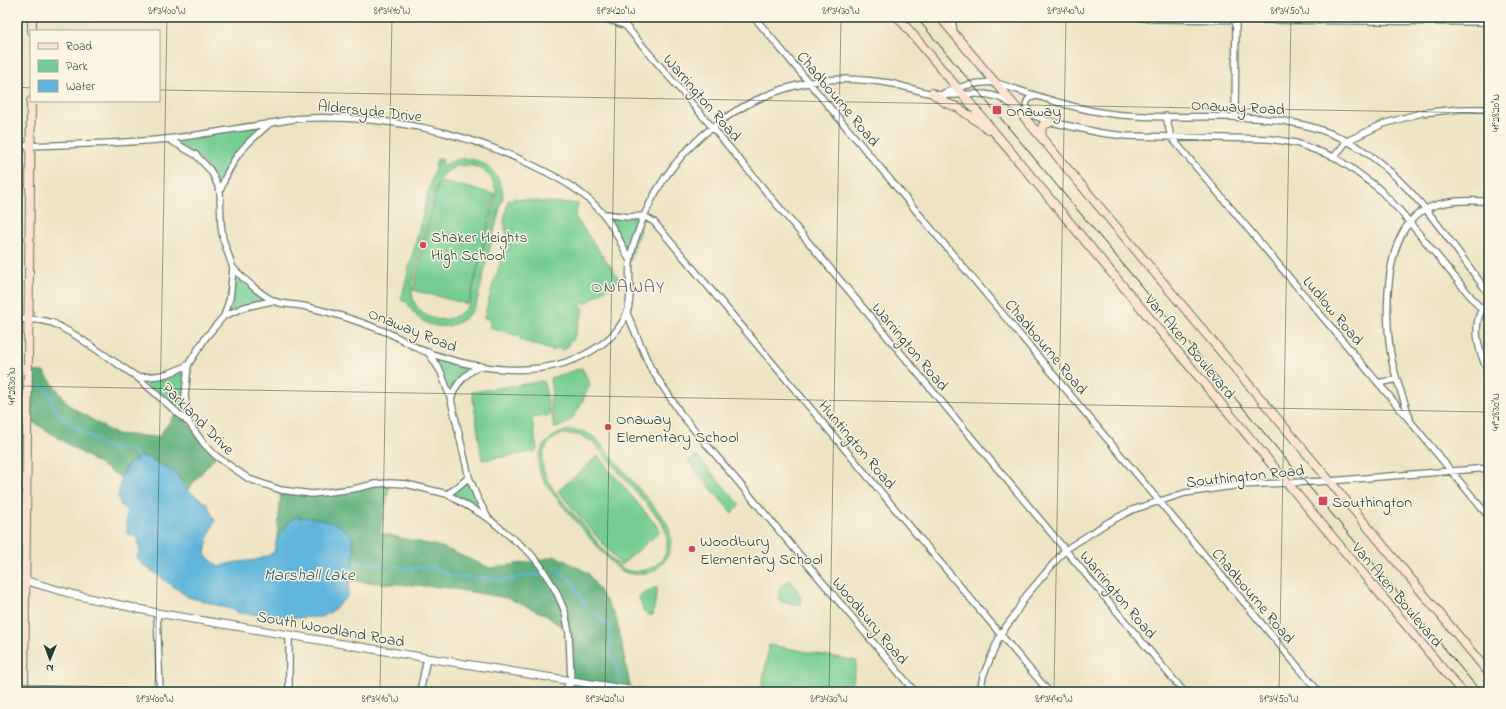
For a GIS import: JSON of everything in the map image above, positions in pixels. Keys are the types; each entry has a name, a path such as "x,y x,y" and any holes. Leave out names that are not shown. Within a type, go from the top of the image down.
{"main road":[{"path":"32,17 32,30"},
{"name":"Van Aken Boulevard","path":"898,17 1462,692"},
{"name":"Van Aken Boulevard","path":"940,17 1042,137 1489,673"},
{"path":"936,94 946,103 957,107 995,134"},
{"path":"24,692 31,102"},
{"path":"1042,137 1041,129 1043,125 1051,122"}],"street":[{"path":"601,17 624,25"},
{"name":"Warrington Road","path":"618,17 713,127 1184,692"},
{"name":"Chadbourne Road","path":"754,17 1319,692"},
{"path":"951,17 954,34"},
{"path":"1137,17 1438,20 1489,22"},
{"path":"1235,117 1236,18"},
{"name":"Onaway Road","path":"233,268 252,286 272,301 302,306 357,321 389,333 428,352 479,366 525,370 548,368 585,355 606,341 614,333 627,313 630,292 630,261 644,216 663,178 685,152 713,127 738,108 779,90 808,82 873,80 936,94 959,91 980,83 996,83 1036,96 1113,114 1235,117 1283,120 1325,131 1347,141 1381,164 1401,183 1426,209 1489,294"},
{"name":"Onaway Road","path":"959,91 994,95 1033,116 1051,122 1101,132 1126,136 1270,139 1296,144 1334,157 1378,188 1409,222 1481,309"},
{"path":"1033,116 1028,112 1026,106 1030,97 1036,96"},
{"path":"1334,157 1347,141 1383,124 1421,113 1460,109 1489,109"},
{"name":"Ludlow Road","path":"1166,116 1171,137 1378,382 1489,518"},
{"name":"Aldersyde Drive","path":"17,146 108,143 168,139 308,118 352,119 387,122 446,133 484,144 521,160 555,176 588,198 604,214 630,261"},
{"path":"220,191 226,177 248,142 271,123"},
{"path":"168,139 184,148 203,162 214,177 220,191 221,225 226,250 233,268 230,298 224,316 206,337 188,365 185,396 189,423"},
{"path":"1411,423 1396,377 1388,329 1389,282 1397,244 1409,222 1426,209 1442,203 1489,201"},
{"path":"604,214 628,217 644,216"},
{"name":"Huntington Road","path":"644,216 654,222 1050,692"},
{"path":"224,316 245,307 272,301"},
{"path":"1489,302 1481,309 1478,327 1478,340 1482,358 1489,373"},
{"name":"Woodbury Road","path":"627,313 650,367 681,414 915,692"},
{"name":"Parkland Drive","path":"17,319 29,319 53,323 75,335 138,377 189,423 204,444 230,466 249,479 281,490 312,494 353,489 375,484 406,484 447,494 488,518"},
{"path":"428,352 441,372 451,400 469,477 488,518 529,552 540,565 556,591 565,612 569,633 570,681 565,692"},
{"path":"138,377 157,377 166,375 188,365"},
{"path":"451,400 454,390 461,379 479,366"},
{"path":"1378,382 1392,380 1396,377"},
{"name":"Southington Road","path":"980,692 984,676 1001,634 1026,596 1065,550 1107,523 1132,510 1185,493 1240,486 1286,482 1329,481 1489,468"},
{"path":"447,494 455,490 469,477"},
{"name":"South Woodland Road","path":"17,578 75,595 157,613 642,692"},
{"path":"157,613 160,692"},
{"path":"288,692 289,635"},
{"path":"420,692 427,658"}],"green space":[{"path":"271,123 239,153 220,191 203,162 168,139"},
{"path":"437,159 443,160 442,167 452,161 462,159 471,159 481,162 496,175 501,184 503,195 476,305 469,315 460,321 451,325 441,326 431,325 421,320 413,313 407,302 401,300","holes":["463,165 480,168 492,180 495,186 496,199 469,304 461,313 451,318 441,320 432,318 423,313 416,306 412,296 412,284 438,181 444,174 454,167"]},
{"path":"441,181 495,194 470,299 467,304 413,290 438,186"},
{"path":"513,198 543,202 578,204 575,217 620,280 585,304 582,301 581,307 584,308 573,341 570,340 567,348 563,350 555,348 554,351 520,340 521,337 490,327 489,319 484,318 504,249 510,250 504,221 508,201"},
{"path":"604,214 644,216 630,261"},
{"path":"233,268 272,301 224,316"},
{"path":"428,352 479,366 468,373 451,400 444,380"},
{"path":"188,365 186,376 189,423 137,377 157,377"},
{"path":"582,368 590,384 584,398 573,418 567,423 554,428 550,401 552,394 550,378"},
{"path":"28,371 44,372 69,405 115,434 158,437 177,412 216,456 187,490 175,472 162,464 145,457 137,457 135,461 129,463 121,478 27,418"},
{"path":"544,381 550,415 532,418 537,449 535,452 482,460 472,392"},
{"path":"569,430 585,432 596,438 665,520 670,531 671,541 665,560 658,568 650,572 639,574 627,573 620,570 594,543 550,490 540,472 539,457 541,451 549,440 562,432","holes":["563,434 579,435 593,442 661,521 665,529 667,545 666,553 657,565 640,571 631,571 621,568 604,551 554,491 544,472 542,462 544,452 549,443"]},
{"path":"696,455 740,505 732,513 688,462"},
{"path":"598,456 661,531 621,565 558,491"},
{"path":"469,477 488,518 447,494"},
{"path":"390,483 380,533 442,547 490,568 536,561 556,556 588,573 616,617 631,690 571,681 569,633 544,614 507,598 442,587 350,581 353,563 291,520 277,538 281,490 312,494"},
{"path":"790,579 800,595 801,605 781,602 778,598 780,596 778,589"},
{"path":"653,588 657,588 653,615 647,615 644,612 639,598 644,592 651,591"},
{"path":"769,645 857,661 851,692 761,692"}],"water":[{"name":"Marshall Lake","path":"140,456 148,458 175,472 187,490 207,504 215,521 208,537 205,555 219,567 233,562 256,560 274,552 277,538 291,520 296,517 313,518 335,523 351,534 354,550 348,596 331,612 321,617 292,618 239,613 231,609 188,597 141,563 137,556 140,551 137,537 127,534 127,511 121,506 118,497 121,478 129,463 135,461 137,457"}],"waterway":[{"path":"41,386 44,387 51,396 54,408 71,425 108,447 116,450 126,449 135,452 138,458"},
{"path":"351,563 380,563 408,569 431,566 447,574 459,577 489,578 504,581 528,575 540,575"},
{"path":"554,567 571,580 586,606 610,626 610,652 617,666 620,679"}],"tram line":[{"path":"916,17 1481,692"}],"place":[{"name":"Onaway","path":"997,110"},
{"name":"Shaker Heights High School","path":"423,245"},
{"name":"Onaway Elementary School","path":"608,427"},
{"name":"Southington","path":"1323,501"},
{"name":"Woodbury Elementary School","path":"692,549"}],"district":[{"name":"ONAWAY","path":"628,286"}]}
